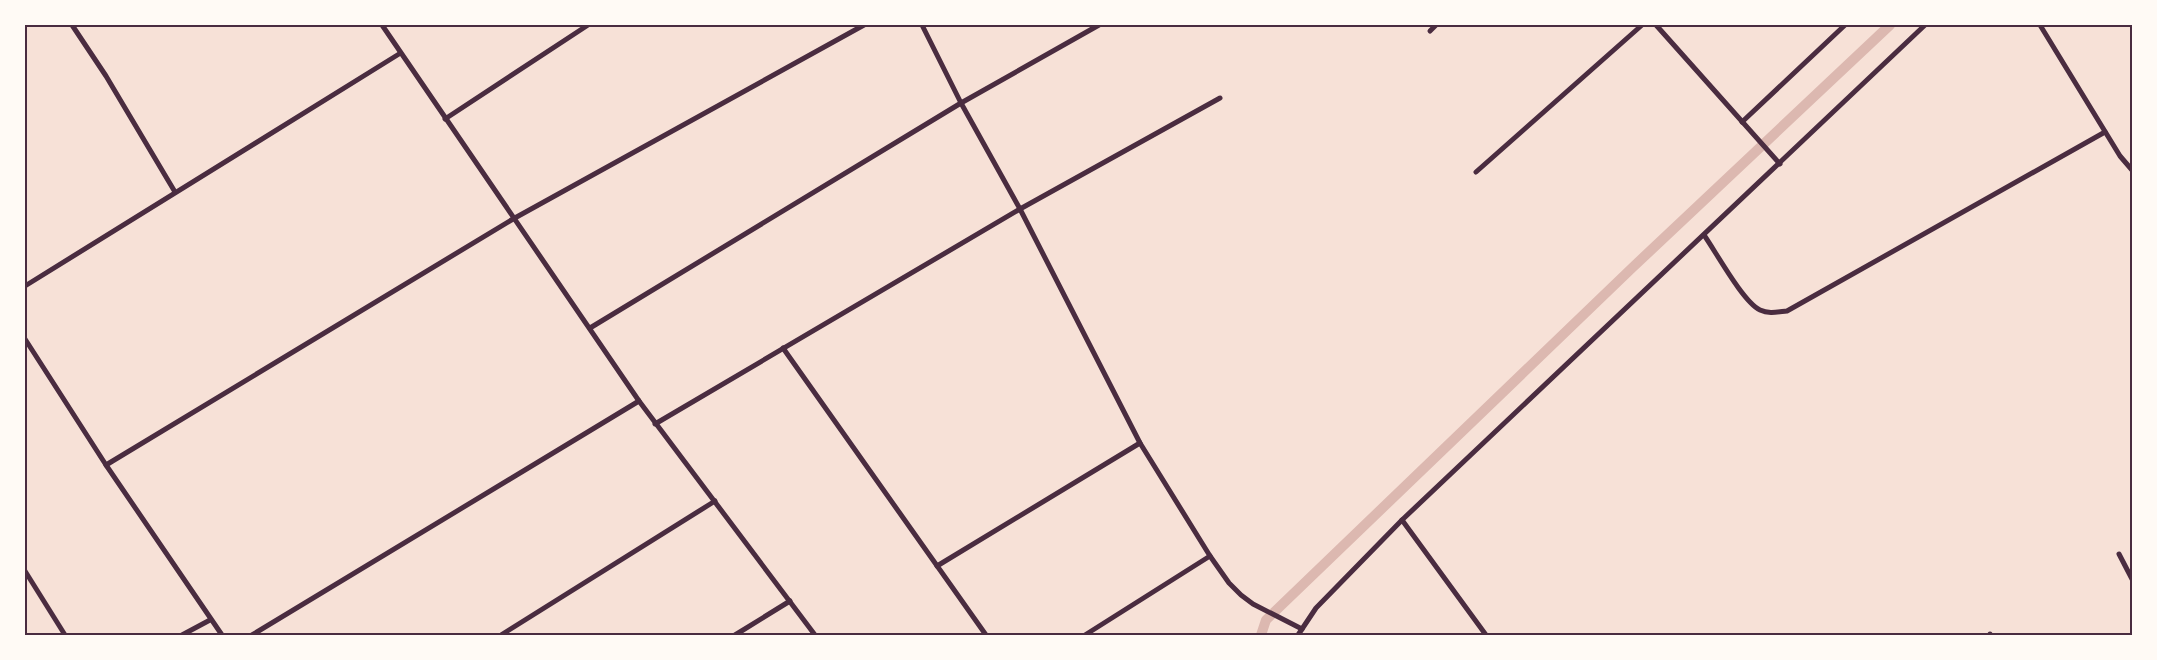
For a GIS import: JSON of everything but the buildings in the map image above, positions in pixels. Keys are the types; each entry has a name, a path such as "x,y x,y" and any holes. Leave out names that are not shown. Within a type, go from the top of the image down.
{"street":[{"path":"72,25 106,76 175,192"},
{"path":"382,25 399,54 590,328 638,401 815,635"},
{"path":"445,119 588,25"},
{"path":"106,465 513,219 864,25"},
{"path":"922,25 961,103 1020,209 1140,443 1210,556 1229,583 1241,596 1302,629"},
{"path":"590,328 961,103 1099,25"},
{"path":"1430,31 1436,25"},
{"path":"1476,172 1642,25"},
{"path":"1656,25 1780,164"},
{"path":"1742,122 1845,25"},
{"path":"1298,635 1316,608 1402,520 1925,25"},
{"path":"2040,25 2120,156 2132,170"},
{"path":"25,286 399,54"},
{"path":"655,424 1020,209 1220,98"},
{"path":"1704,235 1747,300 1759,309 1770,313 1787,311 2105,132"},
{"path":"25,339 106,465 222,635"},
{"path":"783,348 986,635"},
{"path":"252,635 638,401"},
{"path":"937,566 1140,443"},
{"path":"501,635 715,501"},
{"path":"1402,520 1486,635"},
{"path":"2118,554 2132,579"},
{"path":"1084,635 1210,556"},
{"path":"25,571 65,635"},
{"path":"735,635 790,601"},
{"path":"182,635 210,620"}],"waterway":[{"path":"1261,635 1266,620 1632,268 1890,25"}]}
